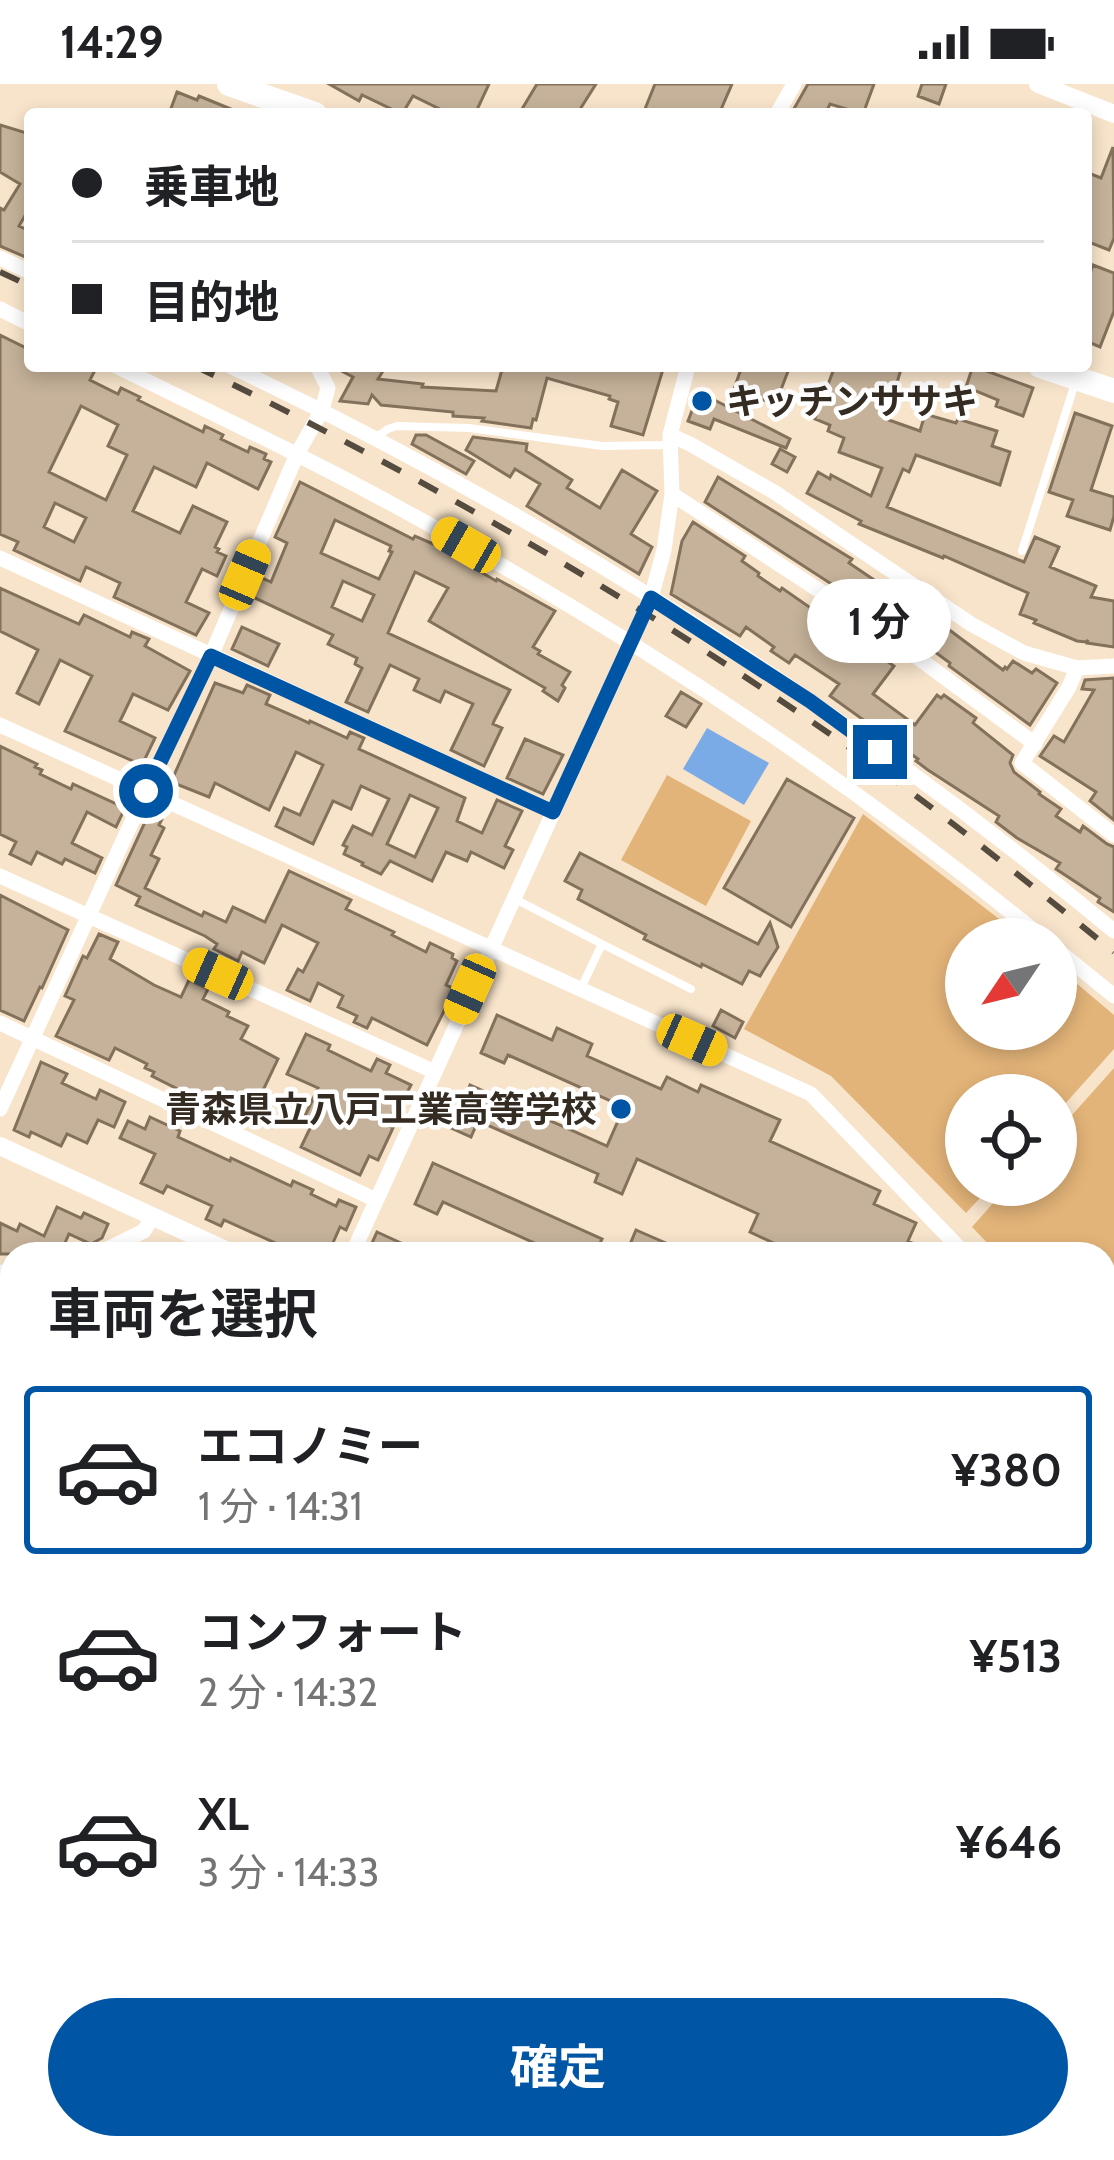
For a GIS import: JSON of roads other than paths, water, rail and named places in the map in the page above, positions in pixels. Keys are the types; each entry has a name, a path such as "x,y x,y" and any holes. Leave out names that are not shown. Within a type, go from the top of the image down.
{"main road":[{"path":"229,84 298,108"},
{"path":"1057,372 1114,392"}],"street":[{"path":"1038,84 1114,114"},
{"path":"128,372 297,454 494,561 629,644 882,814 1017,918"},
{"path":"243,372 322,410 577,551 651,598 828,713 986,828 1114,931"},
{"path":"0,1109 211,656 297,454 322,410 328,388 320,372"},
{"path":"357,1242 651,598 672,494 670,440 687,372"},
{"path":"670,440 774,492 971,624 1024,653 1077,668 1114,666"},
{"path":"672,494 887,635 1035,744"},
{"path":"0,558 553,812"},
{"path":"1077,668 1022,764 1114,835"},
{"path":"0,724 811,1094 953,1242"},
{"path":"0,875 434,1071"},
{"path":"1077,966 1114,996"},
{"path":"0,1023 374,1199"},
{"path":"0,1146 208,1242"},
{"path":"122,1242 144,1231 153,1216"}],"lane":[{"path":"1022,551 1077,379"},
{"path":"374,439 397,426 469,428 602,446 670,440"},
{"path":"513,898 691,989"},
{"path":"580,989 602,944"}],"water":[{"path":"707,728 769,763 744,805 683,769"}],"railway":[{"path":"0,272 24,283"},
{"path":"207,372 429,486 655,619 883,771 1114,952"}],"place":[{"name":"キッチンササキ","path":"702,401"},
{"name":"青森県立八戸工業高等学校","path":"621,1109"}]}
